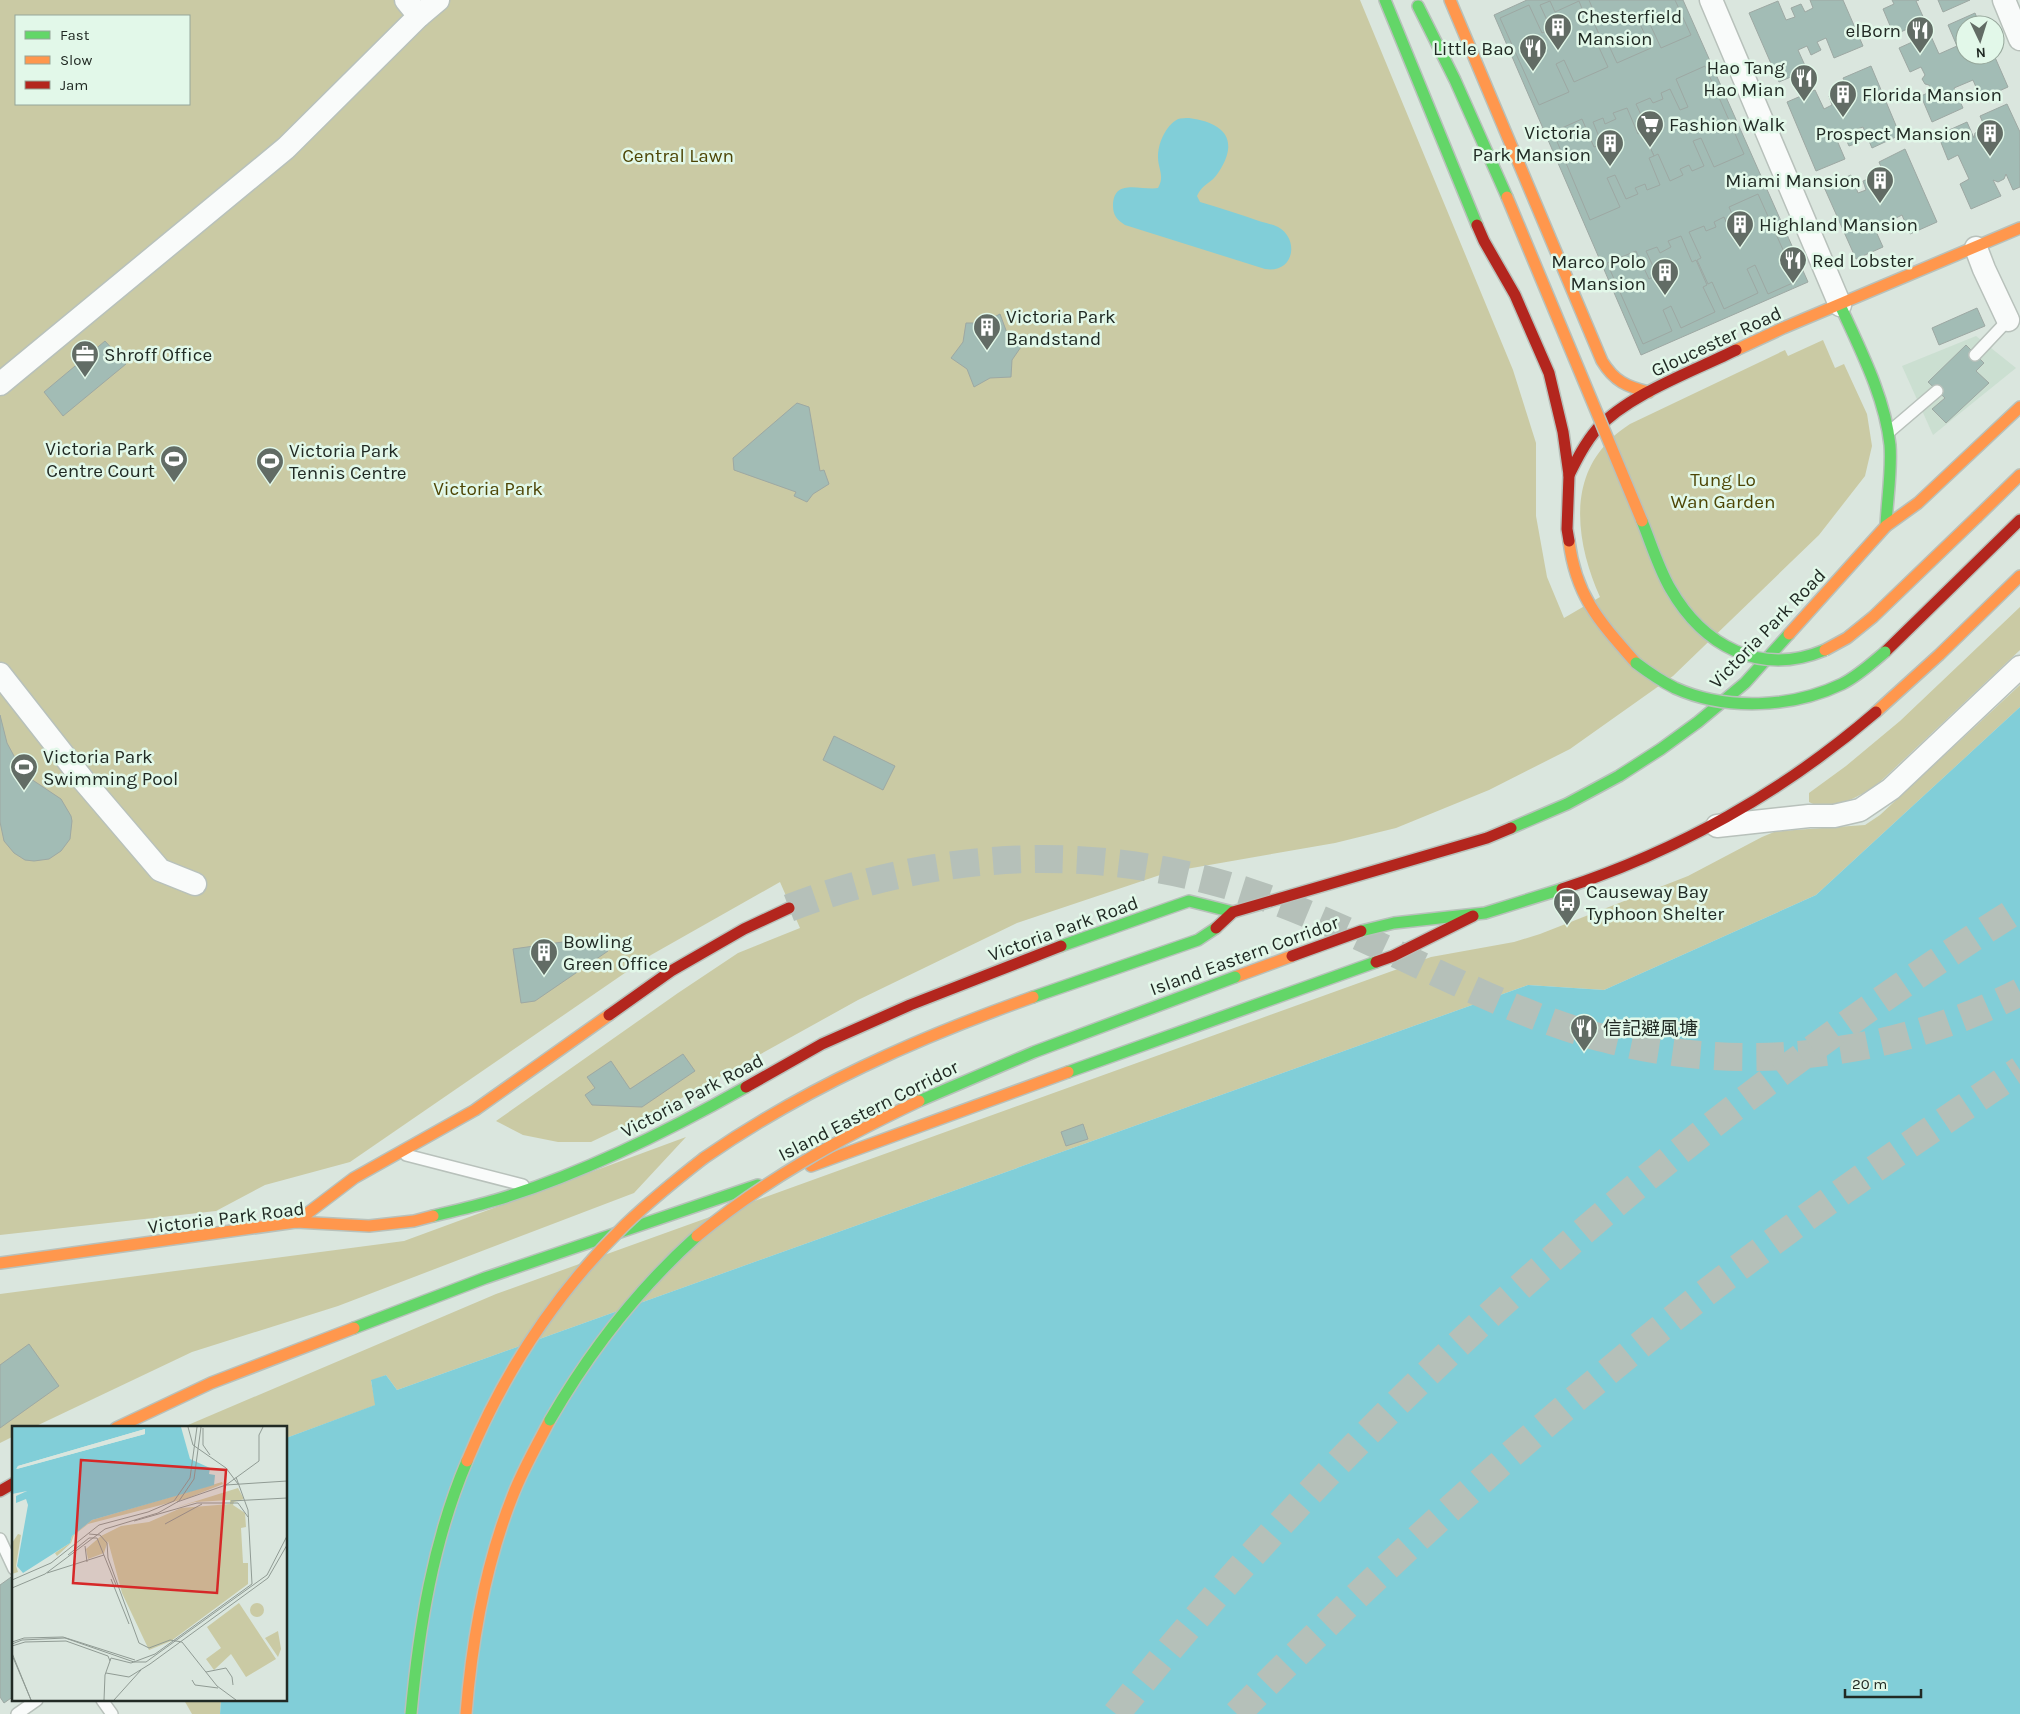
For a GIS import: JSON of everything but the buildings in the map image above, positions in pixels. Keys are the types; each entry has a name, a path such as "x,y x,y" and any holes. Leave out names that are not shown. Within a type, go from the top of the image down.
{"main road":[{"path":"1385,0 1484,240 1515,294 1549,373 1563,432 1569,475 1566,529 1571,558 1580,588 1598,620 1636,663 1666,684 1687,693 1713,699 1743,703 1770,702 1793,700 1818,694 1843,683 1865,669 1885,652 2020,520"},
{"path":"1432,0 1416,3 1463,99 1510,206 1658,562 1678,603 1690,620 1701,630 1726,648 1760,659 1793,659 1828,649 1842,641 1878,613 2020,475"},
{"name":"Gloucester Road","path":"1450,0 1602,362 1608,373 1618,383 1649,392 1783,328 2020,228"},
{"path":"1840,305 1879,394 1889,432 1886,526"},
{"path":"1569,475 1591,437 1605,422 1633,401 1649,392"},
{"name":"Victoria Park Road","path":"0,1263 296,1222 369,1226 414,1221 496,1200 535,1187 629,1148 729,1096 822,1044 910,1005 1024,959 1189,901 1233,912 1487,838 1567,804 1619,776 1698,722 1745,682 1886,526 1918,503 2020,407"},
{"path":"120,1426 211,1384 485,1278 794,1172 1393,956 1473,916 1549,894 1641,859 1714,826 1795,776 1885,706 2020,576"},
{"path":"296,1222 354,1178 400,1154 475,1110 671,971 744,928 789,908"},
{"name":"Island Eastern Corridor","path":"411,1714 418,1652 434,1561 449,1510 472,1448 518,1360 548,1314 579,1275 616,1234 659,1194 704,1158 752,1126 848,1074 896,1051 967,1022 1198,940 1216,928 1233,912"},
{"name":"Island Eastern Corridor","path":"466,1714 477,1636 489,1571 513,1496 529,1460 576,1375 604,1335 660,1271 731,1208 810,1157 873,1123 938,1091 1039,1049 1360,931 1392,924 1473,916"},
{"path":"0,1491 12,1484"}],"street":[{"path":"0,384 286,148 412,8 438,0"},
{"path":"1711,0 1840,305"},
{"path":"2004,0 2020,39"},
{"path":"1976,248 2008,320"},
{"path":"1714,826 1809,816 1834,816 1860,810 1891,789 2020,667"},
{"path":"0,674 84,781 160,870 195,884"}],"lane":[{"path":"1975,355 2008,320"},
{"path":"1889,432 1937,391"},
{"path":"400,1154 535,1187"},
{"path":"0,1539 12,1565"},
{"path":"17,1714 34,1702"},
{"path":"103,1702 112,1714"}],"shaded area":[{"path":"1976,336 2016,368 1933,435 1902,366"}],"green space":[{"name":"Victoria Park","path":"0,0 1360,0 1513,370 1536,443 1536,516 1547,577 1564,618 1600,597 1586,558 1582,537 1581,496 1586,476 1595,458 1611,438 1630,424 1785,350 1788,356 1823,340 1835,368 1844,364 1867,414 1872,446 1865,476 1819,535 1673,676 1570,749 1489,790 1396,828 1335,843 1169,872 1017,923 858,1000 669,1105 591,1142 558,1142 523,1135 496,1121 738,953 800,928 780,882 651,955 350,1162 265,1185 216,1211 0,1235"},
{"path":"2020,607 2020,650 1881,781 1866,792 1837,804 1827,806 1809,802 1809,793 1846,766 1900,721"},
{"path":"2020,685 2020,707 1816,895 1604,990 1528,985 397,1390 386,1375 371,1381 376,1405 288,1437 288,1426 186,1426 496,1294 1431,957 1514,942 1540,934 1688,876 1774,832 1865,825 1880,815"},
{"path":"686,1137 634,1193 338,1306 192,1352 36,1426 12,1426 12,1437 0,1443 0,1294 404,1241"},
{"path":"185,1702 221,1702 220,1714 192,1714"}],"water":[{"path":"1189,118 1212,124 1220,129 1228,142 1225,161 1218,173 1197,196 1200,202 1278,227 1285,232 1289,239 1291,254 1288,261 1282,266 1275,269 1265,269 1125,225 1116,217 1113,206 1114,197 1118,191 1130,187 1158,188 1161,176 1158,152 1163,136 1173,122"},
{"path":"2020,707 2020,1714 220,1714 221,1702 288,1702 288,1437 375,1405 371,1380 386,1375 397,1390 1528,985 1604,990 1816,895"}],"tunnel":[{"path":"789,908 846,889 902,874 960,864 1018,860 1075,860 1133,865 1191,876 1249,892 1279,903 1339,927 1456,982 1545,1020 1607,1039 1659,1050 1712,1056 1765,1057 1818,1053 1870,1044 1922,1031 1972,1014 2020,992"},
{"path":"1116,1714 1213,1598 1316,1486 1423,1378 1535,1274 1651,1175 1770,1080 1894,991 2020,908"},
{"path":"1237,1714 1390,1564 1496,1468 1605,1374 1703,1295 1792,1228 1882,1163 2020,1070"}],"traffic: fast":[{"path":"1385,0 1477,225"},
{"path":"1418,6 1455,80 1507,197"},
{"path":"1840,305 1871,374 1887,427 1890,445 1890,465 1886,526"},
{"path":"1642,521 1670,588 1683,608 1699,626 1716,640 1736,651 1756,658 1778,660 1801,657 1825,650"},
{"path":"1511,828 1567,804 1619,776 1661,749 1698,722 1745,683 1789,634"},
{"path":"1636,663 1675,688 1695,695 1737,703 1759,704 1781,702 1823,692 1854,677 1885,652"},
{"path":"1361,931 1394,923 1485,913 1562,889"},
{"path":"1061,946 1189,901 1233,912"},
{"path":"1033,997 1198,940 1216,928"},
{"path":"1068,1072 1376,962"},
{"path":"919,1101 1034,1052 1235,977"},
{"path":"433,1216 528,1190 592,1165 656,1135 746,1087"},
{"path":"354,1328 485,1278 758,1185"},
{"path":"550,1420 581,1370 616,1322 654,1278 697,1236"},
{"path":"411,1714 418,1649 436,1553 455,1491 467,1461"}],"traffic: slow":[{"path":"1450,0 1602,361 1611,374 1622,382 1649,392"},
{"path":"1507,197 1642,521"},
{"path":"1736,350 1783,328 2020,228"},
{"path":"1789,634 1886,526 1918,503 2020,407"},
{"path":"1977,517 2020,475"},
{"path":"1825,650 1847,638 1873,617 1977,517"},
{"path":"1569,541 1577,578 1592,608 1611,635 1636,663"},
{"path":"1876,712 1939,655 2020,576"},
{"path":"1235,977 1292,956"},
{"path":"704,1158 742,1133 822,1087 947,1030 1033,997"},
{"path":"296,1222 354,1178 475,1110 609,1015"},
{"path":"811,1166 1068,1072"},
{"path":"697,1236 776,1178 832,1145 919,1101"},
{"path":"467,1461 515,1365 555,1306 600,1251 625,1225 704,1158"},
{"path":"0,1263 296,1222 369,1226 414,1221 433,1216"},
{"path":"120,1426 211,1383 354,1328"},
{"path":"466,1714 476,1630 487,1575 503,1521 517,1485 550,1420"}],"traffic: jam":[{"path":"1477,225 1515,295 1549,373 1563,432 1569,475 1567,529 1569,541"},
{"path":"1569,475 1589,440 1610,416 1663,384 1736,350"},
{"path":"1885,652 2020,520"},
{"path":"1562,889 1606,874 1648,856 1728,816 1804,768 1876,712"},
{"path":"1216,928 1233,912 1487,838 1511,828"},
{"path":"609,1015 671,971 744,929 789,908"},
{"path":"1376,962 1393,956 1473,916"},
{"path":"1292,956 1361,931"},
{"path":"746,1087 822,1044 910,1005 1061,946"},
{"path":"0,1491 12,1484"}],"place":[{"name":"Chesterfield Mansion","path":"1558,51"},
{"name":"elBorn","path":"1920,54"},
{"name":"Little Bao","path":"1533,72"},
{"name":"Hao Tang Hao Mian","path":"1804,102"},
{"name":"Florida Mansion","path":"1843,118"},
{"name":"Fashion Walk","path":"1650,148"},
{"name":"Prospect Mansion","path":"1990,157"},
{"name":"Victoria Park Mansion","path":"1610,167"},
{"name":"Miami Mansion","path":"1880,204"},
{"name":"Highland Mansion","path":"1740,248"},
{"name":"Red Lobster","path":"1793,284"},
{"name":"Marco Polo Mansion","path":"1665,296"},
{"name":"Victoria Park Bandstand","path":"987,351"},
{"name":"Shroff Office","path":"85,378"},
{"name":"Victoria Park Centre Court","path":"174,483"},
{"name":"Victoria Park Tennis Centre","path":"270,485"},
{"name":"Victoria Park Swimming Pool","path":"24,791"},
{"name":"Causeway Bay Typhoon Shelter","path":"1567,926"},
{"name":"Bowling Green Office","path":"544,976"},
{"name":"信記避風塘","path":"1584,1052"}],"park label":[{"name":"Central Lawn","path":"678,155"},
{"name":"Tung Lo Wan Garden","path":"1723,490"}]}
